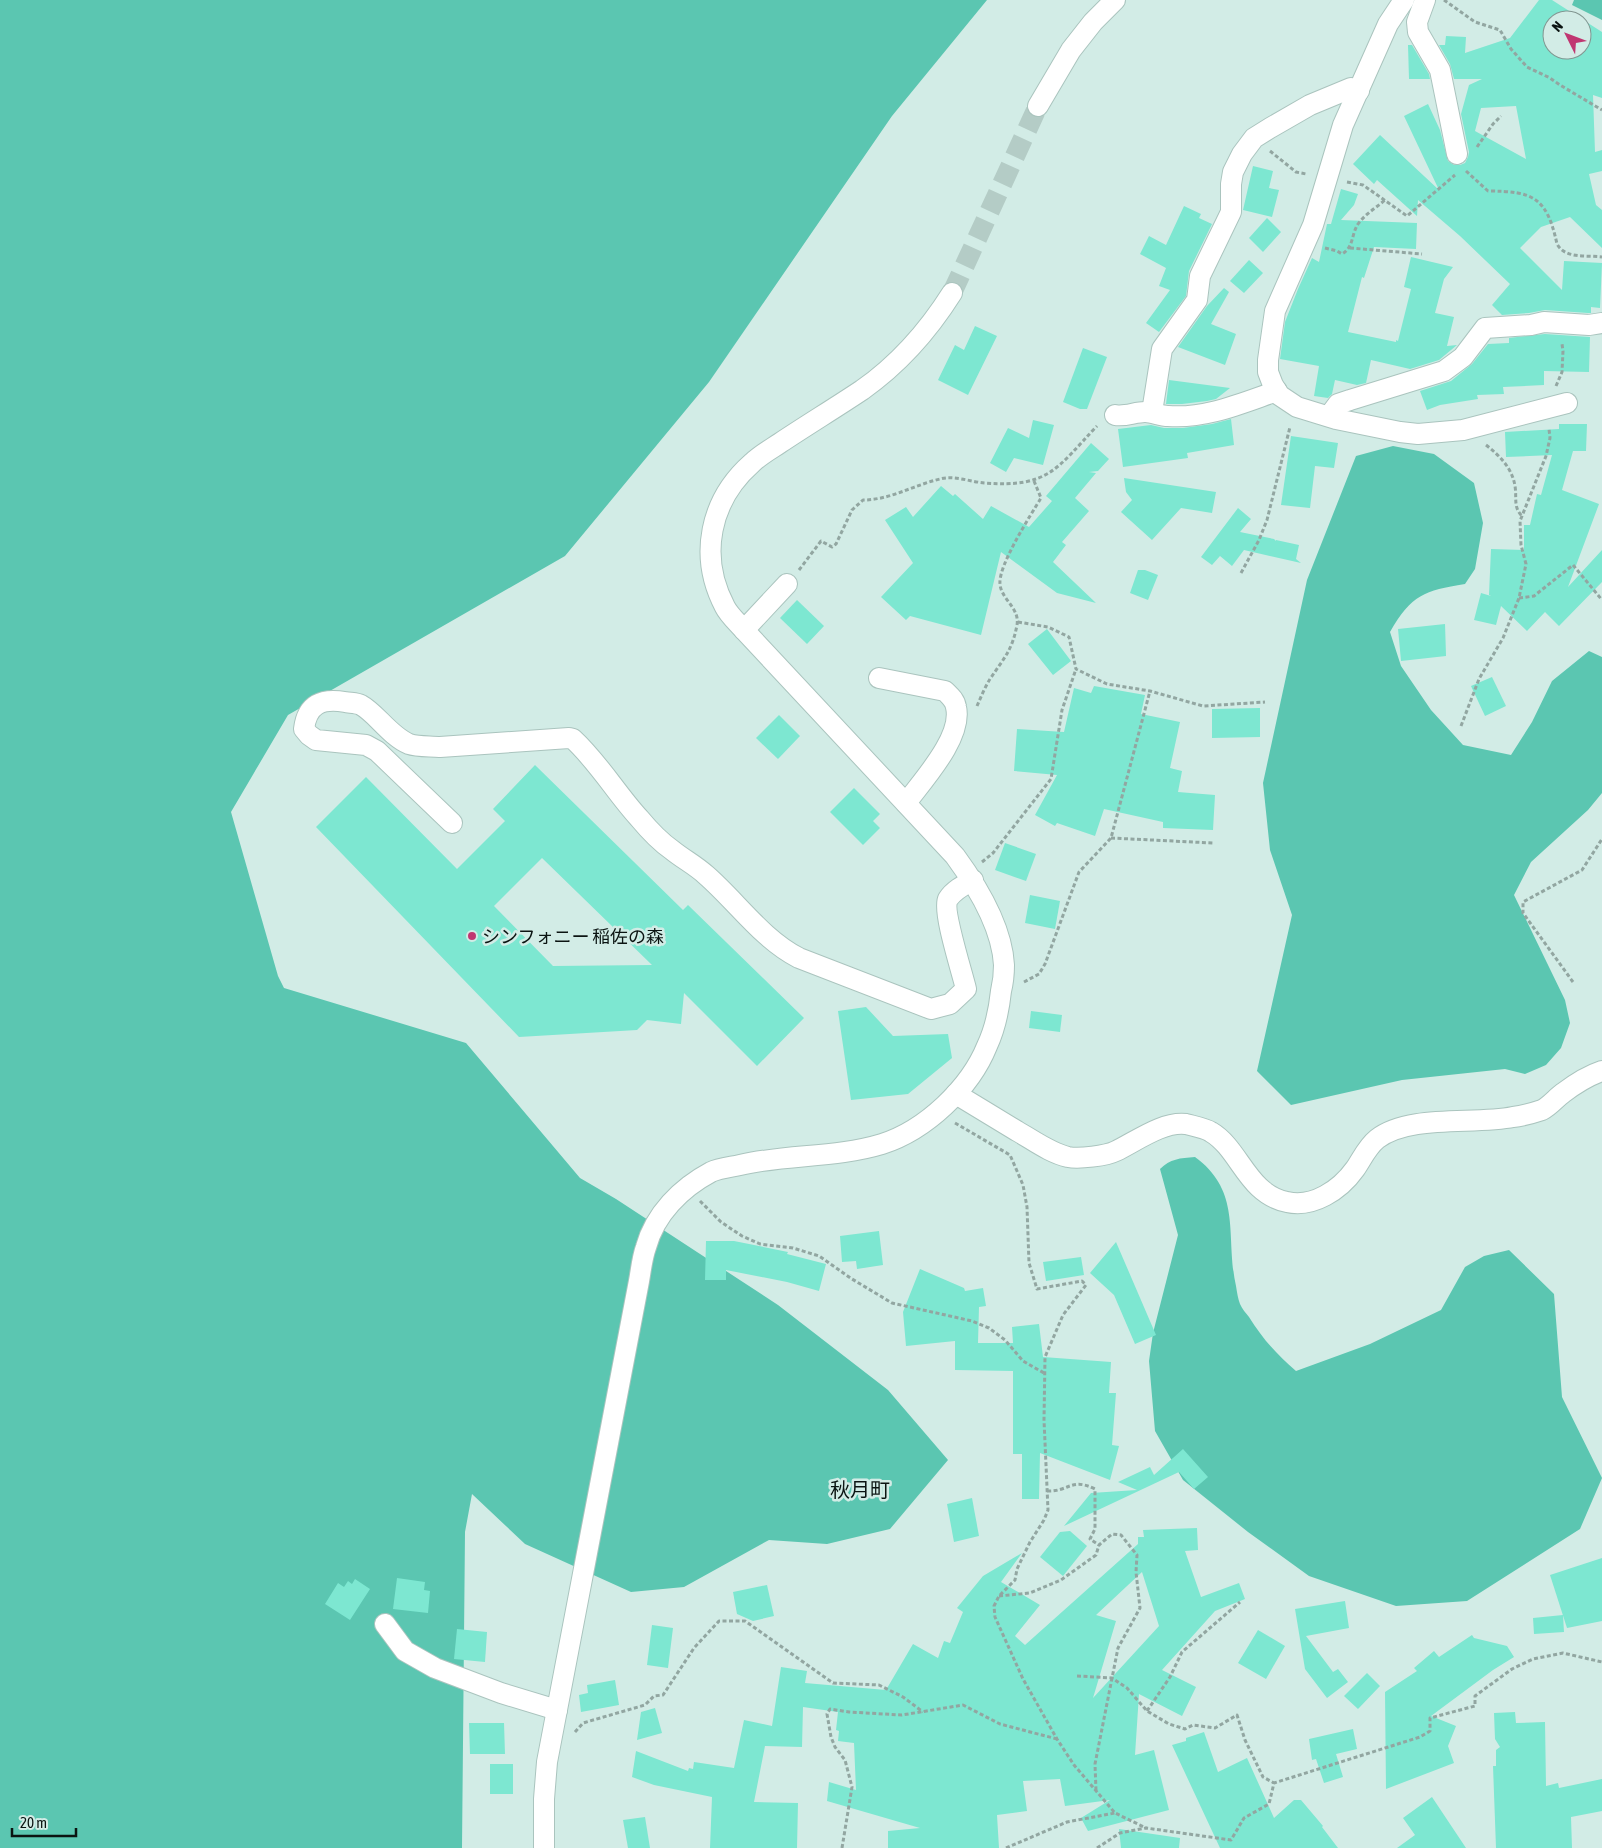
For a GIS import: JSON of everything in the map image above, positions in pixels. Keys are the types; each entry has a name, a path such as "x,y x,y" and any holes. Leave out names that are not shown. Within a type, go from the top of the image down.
{"street":[{"path":"1038,106 1071,50 1093,22 1115,0"},
{"path":"1404,0 1388,24 1342,125 1318,210 1275,310 1268,372 1276,391 1297,407 1400,432 1418,434 1462,430 1561,404"},
{"path":"1425,0 1417,22 1418,32 1440,70 1462,153"},
{"path":"1152,412 1162,349 1197,300 1200,276 1231,212 1233,172 1242,154 1254,138 1310,105 1351,88 1359,91"},
{"path":"544,1848 544,1799 547,1762 646,1246 658,1220 673,1200 688,1187 713,1171 763,1160 860,1150 902,1136 926,1121 956,1094 977,1065 987,1046 999,1008 1004,964 998,937 984,902 970,877 955,856 725,608 716,584 710,553 719,506 734,482 752,462 863,389 903,356 925,333 952,294"},
{"path":"1329,416 1338,404 1444,371 1463,357 1486,328 1556,322 1602,323"},
{"path":"1115,416 1152,412 1167,416 1187,416 1231,408 1276,391"},
{"path":"744,630 787,584"},
{"path":"879,678 945,691 952,697 956,707 956,723 950,740 906,803"},
{"path":"452,823 377,751 366,746 316,740 309,735 304,729 311,708 326,701 360,705 392,733 409,744 440,747 527,740 573,739 608,778 623,800 660,841 706,875 767,936 786,952 931,1009 950,1004 966,989 948,921 946,904 954,892 970,877"},
{"path":"956,1094 1041,1145 1068,1157 1114,1153 1148,1133 1174,1125 1184,1124 1210,1132 1224,1142 1244,1170 1263,1191 1278,1200 1305,1203 1331,1193 1344,1182 1364,1153 1377,1139 1398,1127 1511,1118 1530,1114 1544,1109 1587,1076 1602,1071"},
{"path":"385,1624 405,1651 435,1668 501,1693 557,1710"}],"path":[{"path":"1444,0 1475,22 1500,30 1511,49 1528,67 1550,78 1602,110"},
{"path":"1254,138 1296,172 1363,185 1407,216 1462,153 1501,116"},
{"path":"1462,153 1488,191 1515,191 1535,199 1544,207 1557,244 1566,254 1602,257"},
{"path":"1305,242 1342,254 1350,248 1357,225 1385,200"},
{"path":"1350,248 1422,254"},
{"path":"1461,726 1479,679 1503,638 1519,598 1526,564 1521,545 1520,520 1546,456 1550,438 1549,425 1561,404 1556,384 1562,372 1563,351 1556,322"},
{"path":"1241,573 1259,540 1267,520 1290,427 1297,407"},
{"path":"787,584 821,541 832,547 836,544 852,510 863,500 877,500 942,478 995,484 1034,481 1050,473 1066,460 1102,420 1115,416"},
{"path":"1473,427 1478,438 1502,458 1508,467 1515,486 1516,508 1522,516"},
{"path":"970,877 993,853 1052,778 1062,710 1076,669 1069,637 1048,627 1018,622 1013,607 1002,592 1000,584 1007,557 1040,498 1034,481"},
{"path":"1519,598 1534,596 1573,565 1602,600"},
{"path":"1076,669 1107,684 1150,691 1203,706 1265,702"},
{"path":"1001,991 1013,990 1038,974 1045,964 1079,872 1111,838 1150,691"},
{"path":"1111,838 1213,843"},
{"path":"1573,982 1523,912 1523,902 1582,870 1602,838"},
{"path":"948,1118 1010,1155 1023,1185 1027,1207 1029,1263 1037,1289 1082,1281 1086,1286 1064,1315 1045,1357 1046,1491 1049,1506 1044,1520 1030,1542 1017,1569 1015,1580 999,1596 994,1606 995,1617 1023,1679 1057,1739 1074,1765 1096,1792 1116,1813 1146,1828 1231,1840 1244,1818 1269,1804 1274,1783"},
{"path":"688,1187 720,1222 742,1236 760,1244 793,1248 820,1256 852,1279 892,1303 972,1322 989,1328 1005,1340 1023,1361 1044,1374"},
{"path":"1046,1491 1056,1492 1075,1483 1082,1483 1094,1489 1095,1529 1090,1539 1099,1545"},
{"path":"999,1596 1030,1593 1062,1580 1096,1555 1099,1545 1112,1534 1121,1535 1136,1553 1140,1608 1118,1648 1095,1764 1096,1792"},
{"path":"1147,1711 1170,1677 1182,1652 1240,1602"},
{"path":"571,1736 583,1723 644,1704 654,1696 663,1694 694,1648 719,1622 744,1621 833,1683 879,1685 924,1712"},
{"path":"1077,1676 1112,1678 1127,1688 1147,1711 1169,1724 1185,1729 1193,1725 1215,1728 1237,1715 1245,1740 1263,1777 1274,1783 1359,1758 1420,1737 1430,1731 1430,1718 1475,1706 1475,1696 1512,1669 1533,1659 1563,1653 1602,1662"},
{"path":"842,1848 852,1787 845,1760 835,1747 831,1737 828,1714 830,1709 902,1715 963,1705 1000,1724 1057,1739"},
{"path":"1006,1848 1066,1822 1116,1813"},
{"path":"1097,1848 1120,1833 1146,1828"}],"green space":[{"path":"0,0 987,0 892,116 709,382 565,556 288,715 231,812 278,976 284,988 466,1043 580,1178 616,1199 778,1305 888,1390 948,1460 890,1529 827,1544 769,1540 684,1587 631,1592 525,1544 472,1494 465,1532 462,1848 0,1848"},
{"path":"1574,0 1602,0 1602,20 1592,15 1592,10 1582,10 1572,5"},
{"path":"1393,446 1434,454 1474,483 1483,523 1475,569 1465,584 1439,589 1420,596 1405,609 1390,632 1401,666 1431,710 1463,745 1511,755 1532,722 1552,681 1589,651 1602,657 1602,793 1588,810 1531,862 1514,895 1565,1000 1570,1023 1561,1048 1546,1065 1525,1074 1505,1069 1402,1080 1291,1105 1257,1071 1292,915 1270,850 1263,783 1307,580 1356,456"},
{"path":"1195,1157 1210,1171 1220,1185 1226,1200 1233,1268 1241,1306 1270,1346 1296,1371 1370,1344 1441,1310 1465,1267 1484,1256 1509,1250 1554,1294 1562,1397 1602,1478 1580,1529 1467,1601 1396,1606 1309,1576 1248,1532 1183,1480 1155,1431 1149,1361 1153,1333 1178,1235 1160,1169 1176,1160"}],"building":[{"path":"1539,0 1552,0 1568,10 1542,10 1542,60 1592,60 1592,26 1602,32 1602,98 1593,95 1595,152 1602,150 1602,171 1589,174 1596,205 1602,210 1602,248 1570,217 1541,227 1520,248 1562,290 1564,261 1602,263 1600,308 1591,307 1591,313 1545,310 1502,315 1492,305 1510,284 1460,236 1418,200 1417,216 1377,180 1374,184 1353,164 1380,135 1439,190 1404,116 1428,104 1440,130 1448,161 1454,165 1465,163 1469,152 1461,114 1469,85 1482,79 1454,79 1450,64 1439,45 1445,45 1446,36 1466,37 1465,53 1510,38","holes":["1516,106 1526,159 1475,131 1481,108"]},
{"path":"1408,45 1412,45 1430,79 1409,79"},
{"path":"1253,166 1273,171 1269,188 1279,190 1272,217 1243,210"},
{"path":"1341,189 1358,194 1354,205 1341,220 1417,223 1416,249 1374,247 1364,278 1362,277 1348,332 1398,341 1411,289 1404,287 1411,257 1453,267 1444,279 1435,313 1454,317 1447,346 1457,345 1439,360 1410,369 1371,360 1366,383 1357,385 1335,380 1332,394 1328,398 1314,396 1319,366 1280,359 1285,322 1312,258 1319,262 1327,224 1331,224"},
{"path":"1184,206 1201,214 1199,218 1212,224 1189,271 1186,296 1159,332 1146,323 1170,290 1159,286 1166,268 1140,254 1149,236 1166,245"},
{"path":"1267,218 1281,232 1263,252 1249,238"},
{"path":"1249,260 1263,273 1244,293 1230,281"},
{"path":"1224,288 1229,292 1211,324 1236,334 1225,365 1178,347 1207,306"},
{"path":"975,326 997,336 968,395 938,380 955,345 964,350"},
{"path":"1545,334 1590,337 1589,372 1544,371 1544,385 1503,387 1504,394 1477,395 1478,399 1440,405 1427,410 1420,391 1451,381 1472,364 1488,344 1509,343 1509,338"},
{"path":"1083,348 1107,357 1087,409 1080,409 1063,402"},
{"path":"1169,380 1230,388 1216,399 1182,404 1166,404"},
{"path":"1231,419 1234,445 1187,453 1188,458 1123,467 1118,429 1151,425 1164,428 1183,428"},
{"path":"1033,420 1054,425 1043,465 1014,458 1006,472 990,463 1008,428 1029,438"},
{"path":"1559,424 1587,424 1586,451 1573,451 1562,490 1599,504 1568,587 1602,550 1602,582 1559,626 1545,612 1527,631 1501,606 1496,625 1474,620 1481,593 1491,596 1489,595 1491,549 1524,550 1524,525 1530,525 1537,494 1541,495 1552,455 1506,457 1505,432 1559,429"},
{"path":"1291,436 1338,443 1334,468 1315,466 1310,508 1281,505"},
{"path":"1091,443 1109,459 1098,471 1089,472 1096,473 1075,498 1089,511 1062,542 1066,545 1053,562 1096,603 1057,593 1001,552 981,635 910,616 906,620 881,597 913,563 885,520 906,507 913,517 941,486 953,496 955,494 983,519 991,506 1029,527 1052,501 1046,496"},
{"path":"1124,478 1216,492 1212,513 1181,508 1152,540 1121,512 1132,500 1126,492"},
{"path":"1238,508 1251,519 1240,532 1299,545 1296,559 1301,563 1244,550 1232,566 1220,556 1212,565 1201,557"},
{"path":"1138,570 1145,570 1158,575 1148,600 1130,593"},
{"path":"797,600 824,626 807,644 780,618"},
{"path":"1445,624 1446,656 1401,661 1398,629"},
{"path":"1047,629 1071,661 1053,675 1028,644"},
{"path":"1492,677 1506,706 1485,716 1471,686"},
{"path":"1094,686 1145,695 1141,714 1180,722 1170,768 1182,771 1178,792 1215,795 1213,830 1163,828 1163,822 1104,809 1095,836 1057,823 1055,826 1035,815 1057,775 1014,771 1017,729 1064,732 1074,688 1091,693"},
{"path":"1260,708 1260,737 1212,738 1212,709"},
{"path":"779,715 800,736 778,759 756,738"},
{"path":"535,765 683,910 688,905 804,1018 757,1066 684,993 681,1024 647,1020 637,1030 519,1037 316,827 366,777 457,869 505,821 493,809","holes":["542,858 652,965 553,966 494,906"]},
{"path":"854,788 880,814 873,821 880,828 863,845 830,812"},
{"path":"1005,843 1036,854 1026,881 995,870"},
{"path":"1030,895 1060,901 1055,929 1025,923"},
{"path":"866,1007 893,1036 948,1034 952,1058 908,1094 851,1100 838,1011"},
{"path":"1031,1011 1062,1015 1060,1032 1029,1028"},
{"path":"879,1231 883,1265 857,1269 856,1261 842,1262 840,1236"},
{"path":"706,1241 734,1241 788,1252 787,1254 826,1264 819,1291 787,1282 726,1270 726,1280 705,1280"},
{"path":"1116,1242 1156,1335 1135,1344 1114,1295 1090,1273"},
{"path":"1081,1257 1084,1275 1046,1281 1043,1262"},
{"path":"920,1269 964,1288 965,1291 983,1288 986,1306 979,1307 978,1343 1013,1343 1012,1327 1039,1324 1043,1357 1111,1362 1109,1393 1116,1393 1112,1445 1119,1446 1110,1480 1040,1453 1039,1499 1022,1499 1022,1454 1013,1454 1013,1371 955,1370 955,1341 906,1346 903,1312"},
{"path":"1183,1449 1208,1477 1194,1489 1179,1472 1064,1526 1091,1493 1137,1490 1118,1482 1150,1467 1154,1475"},
{"path":"972,1498 979,1536 954,1542 947,1504"},
{"path":"1197,1528 1198,1550 1185,1551 1201,1597 1239,1583 1245,1599 1215,1611 1162,1670 1196,1687 1182,1716 1139,1694 1135,1755 1154,1750 1169,1810 1088,1831 1081,1818 1110,1800 1065,1806 1060,1779 1023,1781 1027,1811 997,1815 999,1848 888,1848 888,1831 920,1828 827,1801 829,1782 856,1790 854,1743 838,1741 839,1731 836,1730 838,1712 803,1707 802,1747 765,1746 754,1802 798,1803 797,1848 710,1848 712,1797 654,1785 632,1777 636,1751 688,1771 689,1768 693,1769 694,1762 734,1768 744,1720 772,1726 781,1667 807,1671 805,1683 886,1690 913,1644 938,1658 944,1641 950,1643 963,1612 957,1608 983,1576 1022,1553 1001,1582 1040,1605 1015,1636 1025,1645 1138,1544 1138,1537 1144,1537 1143,1530","holes":["1142,1572 1159,1626 1093,1698 1116,1621 1096,1615"]},
{"path":"1070,1531 1087,1546 1063,1576 1040,1557 1060,1532"},
{"path":"1602,1558 1602,1621 1567,1628 1550,1575"},
{"path":"397,1578 425,1582 424,1590 430,1591 428,1613 393,1609"},
{"path":"355,1579 370,1589 350,1620 325,1604 338,1583 344,1587 348,1581 352,1584"},
{"path":"767,1585 774,1616 753,1621 737,1614 733,1592"},
{"path":"1345,1601 1349,1628 1306,1636 1333,1672 1338,1669 1348,1682 1327,1698 1305,1669 1295,1609"},
{"path":"1563,1615 1564,1632 1534,1634 1533,1618"},
{"path":"652,1625 673,1628 668,1668 647,1665"},
{"path":"457,1629 487,1632 485,1662 454,1659"},
{"path":"1258,1630 1285,1646 1266,1679 1238,1663"},
{"path":"1472,1635 1474,1638 1507,1646 1514,1657 1493,1670 1431,1716 1456,1726 1448,1746 1454,1763 1386,1789 1385,1692 1417,1671 1414,1668 1434,1651 1439,1657"},
{"path":"1367,1673 1380,1686 1358,1709 1344,1696"},
{"path":"615,1680 619,1705 581,1712 579,1695 588,1693 587,1685"},
{"path":"655,1708 662,1733 637,1740 641,1712"},
{"path":"1515,1712 1516,1723 1545,1722 1546,1786 1558,1783 1559,1788 1602,1779 1602,1811 1571,1817 1572,1848 1496,1848 1493,1766 1496,1766 1496,1750 1500,1747 1495,1739 1494,1713"},
{"path":"469,1723 504,1723 505,1754 470,1754"},
{"path":"1353,1729 1357,1749 1336,1754 1343,1777 1324,1783 1316,1759 1312,1760 1309,1739"},
{"path":"1204,1732 1218,1772 1247,1758 1274,1818 1294,1800 1301,1800 1323,1826 1338,1848 1220,1848 1172,1745 1186,1741 1186,1738"},
{"path":"490,1764 513,1764 513,1794 490,1794"},
{"path":"1432,1797 1466,1848 1397,1848 1415,1835 1403,1818"},
{"path":"645,1817 650,1848 628,1848 623,1820"},
{"path":"1119,1829 1180,1838 1179,1848 1121,1848"}],"tunnel":[{"path":"952,293 1038,106"}],"place":[{"name":"シンフォニー 稲佐の森","path":"472,936"}],"district":[{"name":"秋月町","path":"860,1489"}]}
